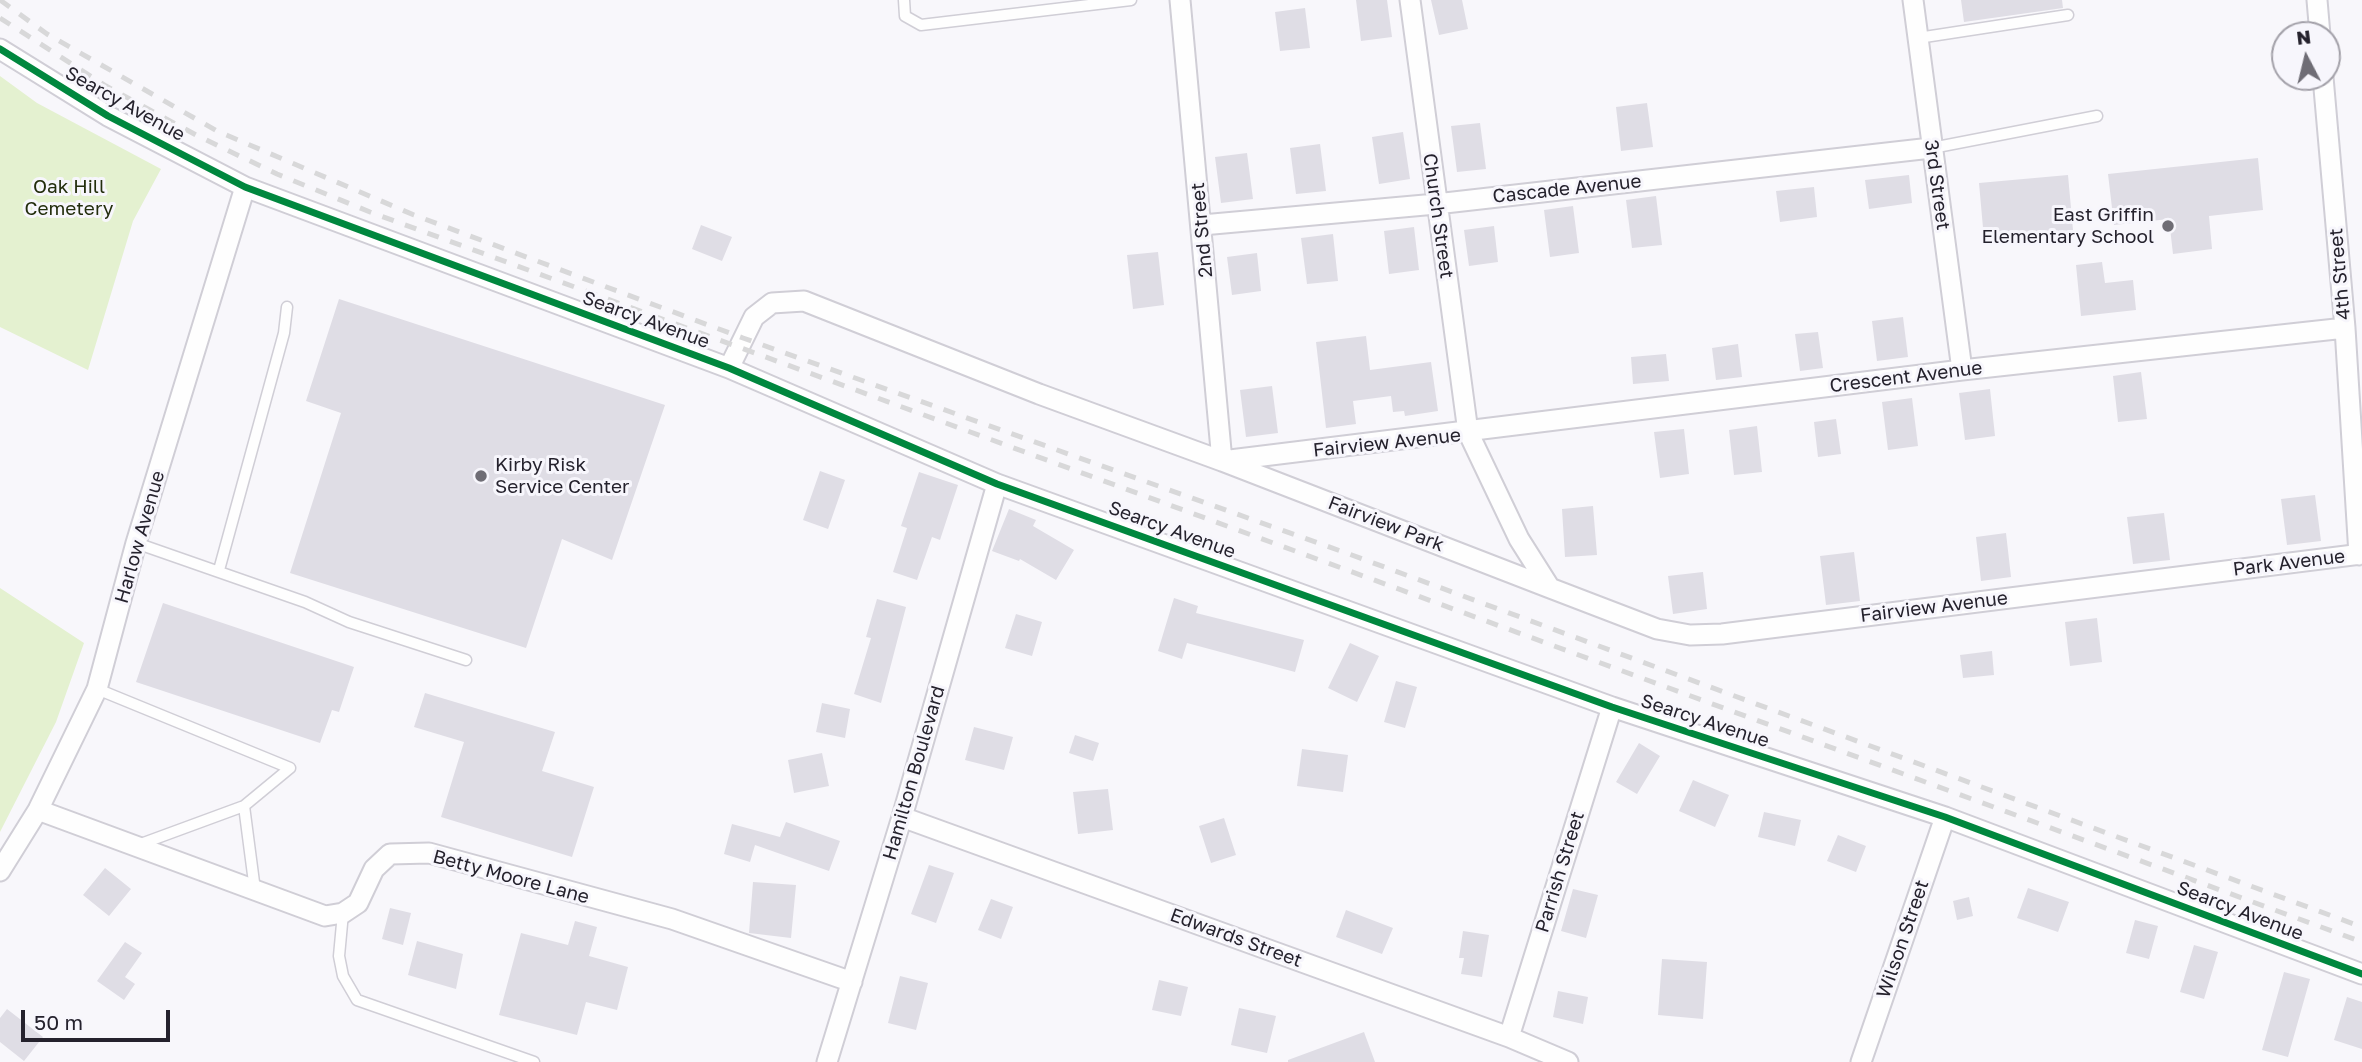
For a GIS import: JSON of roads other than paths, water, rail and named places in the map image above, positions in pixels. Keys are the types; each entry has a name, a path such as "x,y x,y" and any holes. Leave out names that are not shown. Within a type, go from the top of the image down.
{"street":[{"name":"2nd Street","path":"1180,0 1222,461"},
{"name":"Church Street","path":"1410,0 1468,432"},
{"name":"3rd Street","path":"1913,0 1962,370"},
{"path":"2317,0 2319,21"},
{"name":"Searcy Avenue","path":"0,49 108,116 245,187 729,368 997,484 1612,707 1945,817 2362,974"},
{"name":"4th Street","path":"2324,91 2361,554"},
{"name":"Cascade Avenue","path":"1202,225 1436,204 1931,148"},
{"name":"Harlow Avenue","path":"0,872 38,810 97,690 136,543 245,187"},
{"name":"Fairview Avenue","path":"729,368 754,317 772,303 804,302 1222,461 1468,432 1519,539 1550,588 1657,629 1690,635 1722,634 2217,571"},
{"name":"Crescent Avenue","path":"1468,432 1962,370 2345,328"},
{"name":"Fairview Park","path":"1222,461 1550,588"},
{"name":"Hamilton Boulevard","path":"827,1062 902,817 997,484"},
{"name":"Park Avenue","path":"2217,571 2361,554"},
{"name":"Parrish Street","path":"1509,1037 1612,707"},
{"path":"38,810 325,916 342,913"},
{"name":"Edwards Street","path":"902,817 1509,1037 1565,1062"},
{"name":"Wilson Street","path":"1860,1062 1945,817"},
{"name":"Betty Moore Lane","path":"342,913 358,903 374,869 390,854 429,853 672,919 852,982"}],"lane":[{"path":"904,0 905,16 921,25 1131,0"},
{"path":"1918,38 2068,15"},
{"path":"1931,148 2097,117"},
{"path":"219,570 284,333 286,307"},
{"path":"136,543 219,570 349,622 466,660"},
{"path":"97,690 290,768 244,806 134,846"},
{"path":"244,806 255,890"},
{"path":"342,913 340,956 343,976 357,1000 534,1062"}],"railway":[{"path":"0,0 47,34 217,131 414,215 743,338 1349,554 2362,927"},
{"path":"0,18 106,86 196,135 277,174 370,212 2362,942"}],"place":[{"name":"East Griffin Elementary School","path":"2168,226"},
{"name":"Kirby Risk Service Center","path":"481,476"}],"park label":[{"name":"Oak Hill Cemetery","path":"69,198"}]}
